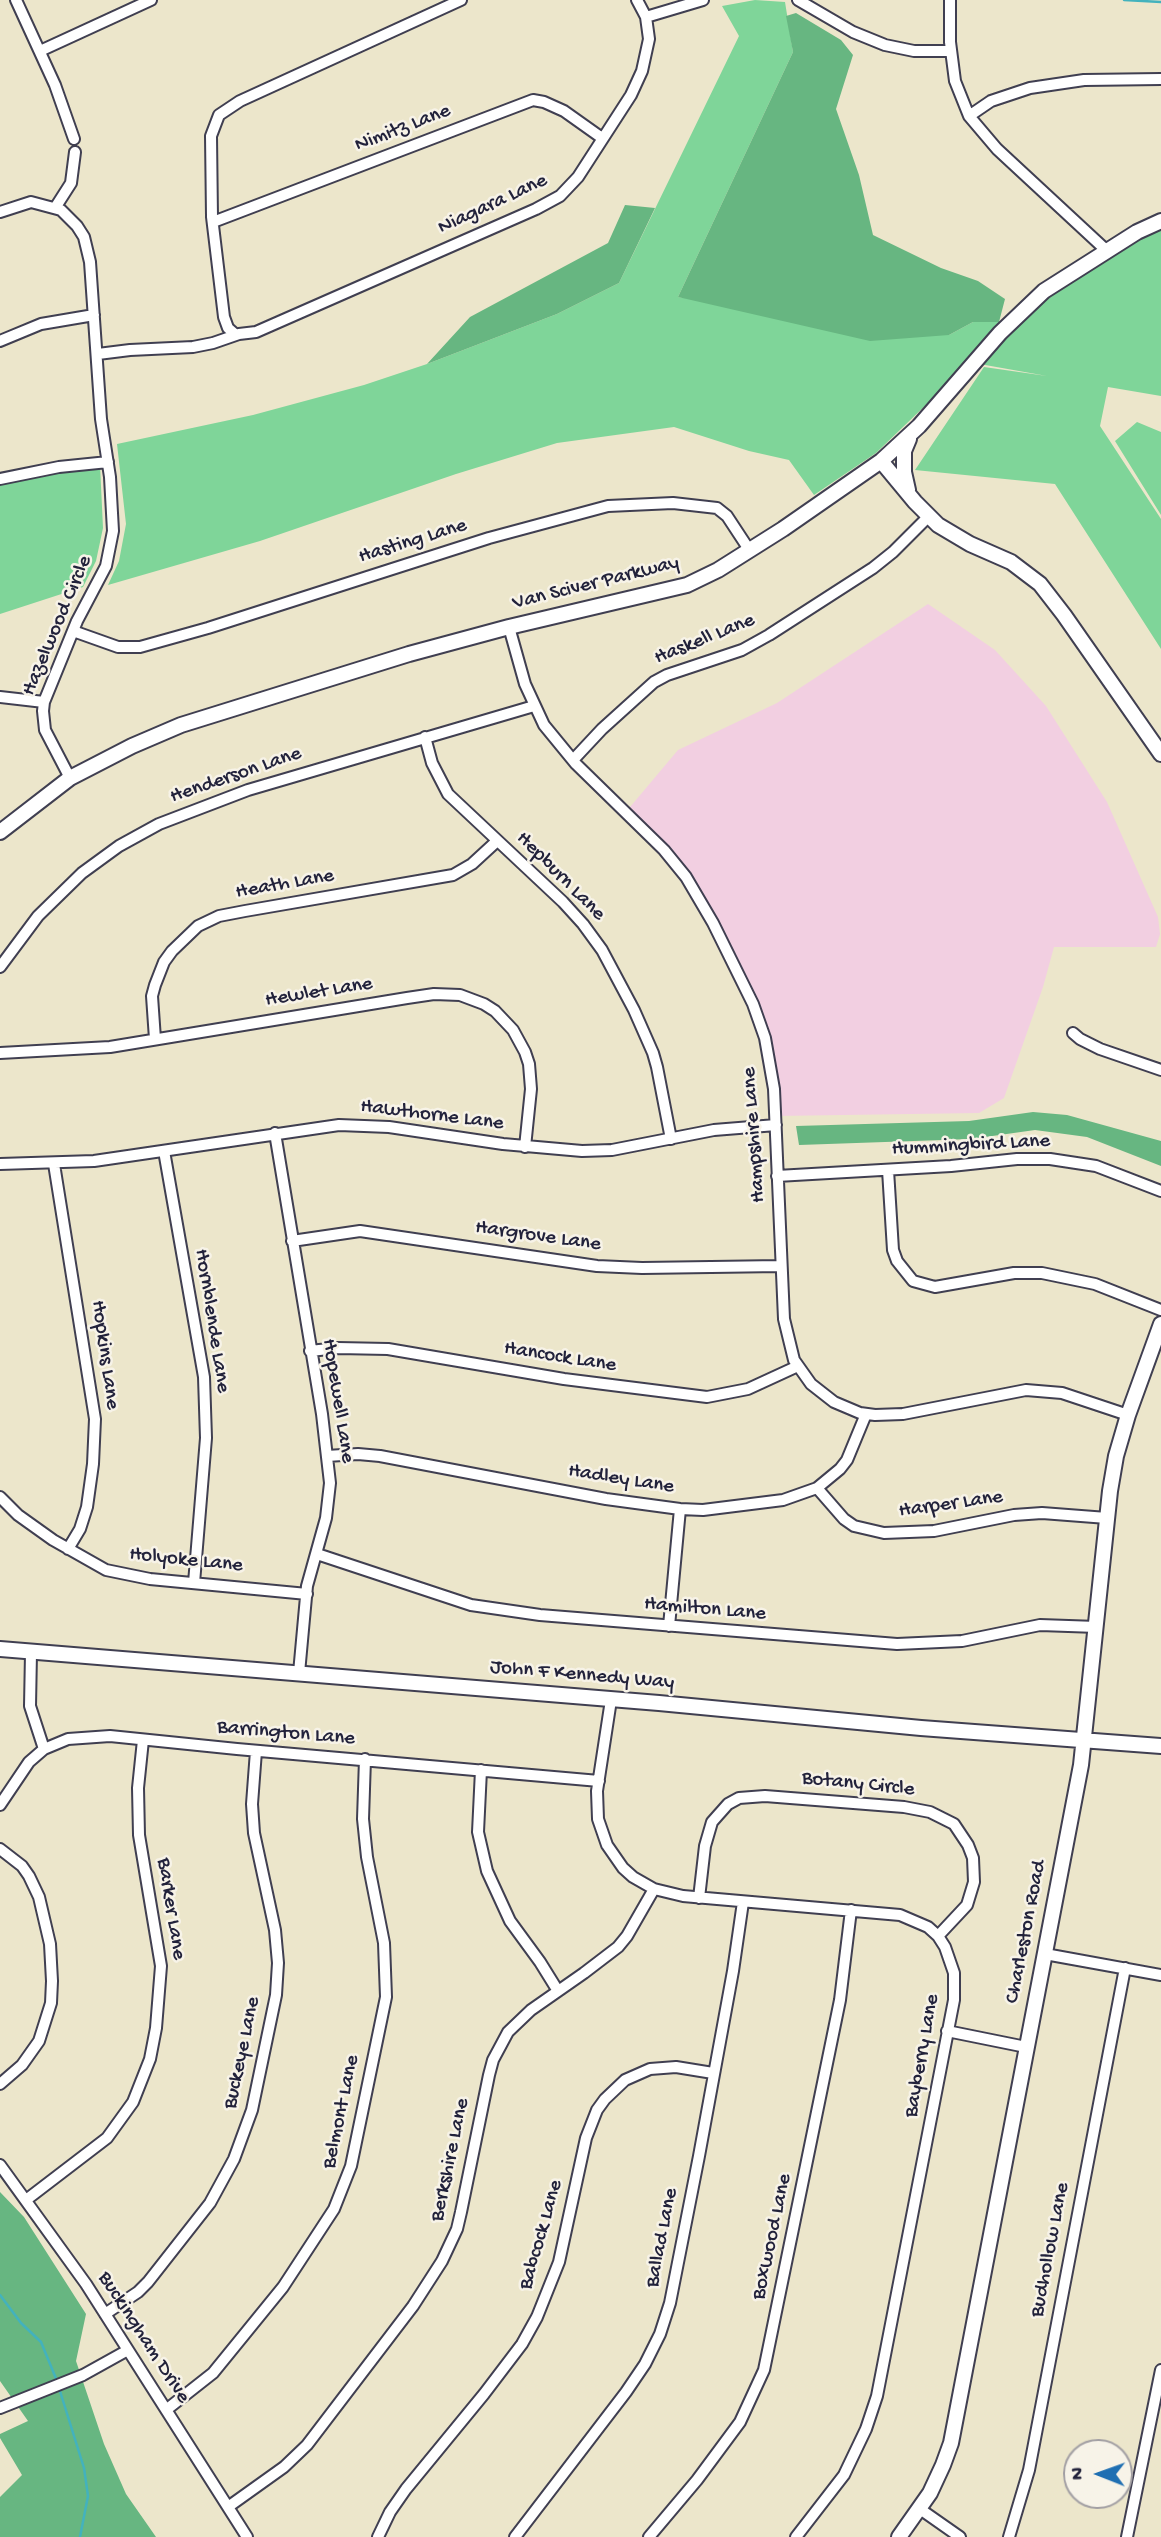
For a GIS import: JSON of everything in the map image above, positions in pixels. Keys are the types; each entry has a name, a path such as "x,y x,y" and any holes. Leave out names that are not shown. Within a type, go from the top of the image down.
{"street":[{"path":"16,0 60,95 74,139"},
{"path":"40,51 151,0"},
{"path":"236,335 226,324 213,222 211,136 215,121 225,109 461,0"},
{"name":"Niagara Lane","path":"98,354 194,347 256,332 560,196 578,177 631,95 642,71 649,39 646,17 637,0"},
{"path":"646,17 703,0"},
{"path":"798,0 853,32 885,45 914,51 951,51"},
{"path":"950,0 951,51 955,82 969,116 997,149 1107,251"},
{"path":"969,116 991,101 1030,88 1084,80 1161,79"},
{"name":"Nimitz Lane","path":"213,222 533,100 564,111 602,138"},
{"path":"0,212 31,202 55,208 71,183 75,152"},
{"name":"Hazelwood Circle","path":"55,208 69,218 84,237 90,262 101,419 113,518 106,566 72,631 44,702 45,730 70,778"},
{"name":"Van Sciver Parkway","path":"0,832 70,778 132,746 181,725 342,673 509,627 687,585 750,551 881,461 911,434 1017,316 1044,291 1137,232 1161,221"},
{"path":"0,341 41,324 94,315"},
{"path":"909,495 904,472 904,451 911,434"},
{"path":"881,461 928,517 970,544 1011,562 1040,584 1161,754"},
{"path":"0,479 59,467 108,462"},
{"name":"Hasting Lane","path":"72,631 118,647 141,647 222,624 489,538 608,506 673,503 717,508 727,516 750,551"},
{"name":"Haskell Lane","path":"573,760 602,729 654,682 674,672 742,650 769,635 873,568 928,517"},
{"name":"Hampshire Lane","path":"509,627 525,684 534,706 553,738 611,801 664,850 686,877 746,988 765,1038 774,1089 783,1318 789,1347 811,1384 821,1394 846,1409 866,1414 903,1415 1026,1390 1062,1393 1128,1415"},
{"path":"0,697 44,702"},
{"name":"Henderson Lane","path":"0,967 28,928 60,894 101,859 146,830 240,792 534,706"},
{"name":"Hepburn Lane","path":"425,737 432,763 448,794 573,912 593,936 641,1025 657,1066 671,1139"},
{"name":"Heath Lane","path":"155,1039 152,996 155,985 164,962 172,951 198,926 219,916 453,875 472,864 497,841"},
{"name":"Hewlet Lane","path":"0,1053 110,1047 407,998 434,994 460,995 495,1011 513,1030 525,1052 531,1088 525,1147"},
{"path":"1073,1033 1100,1049 1161,1070"},
{"name":"Hawthorne Lane","path":"0,1164 94,1161 331,1125 372,1125 525,1147 597,1151 727,1129 776,1125"},
{"name":"Hopewell Lane","path":"275,1133 327,1456 329,1501 307,1594 299,1673"},
{"name":"Hornblende Lane","path":"164,1151 204,1377 206,1438 194,1583"},
{"name":"Hummingbird Lane","path":"778,1176 1050,1159 1096,1166 1161,1191"},
{"name":"Hopkins Lane","path":"54,1164 95,1419 87,1507 80,1529 68,1549"},
{"path":"888,1170 893,1250 897,1261 913,1281 935,1287 1014,1273 1042,1273 1095,1284 1161,1310"},
{"name":"Hargrove Lane","path":"292,1241 360,1231 597,1266 642,1268 780,1265"},
{"name":"Charleston Road","path":"899,2537 938,2479 951,2443 1085,1740 1107,1518 1116,1456 1161,1324"},
{"name":"Hancock Lane","path":"310,1351 338,1348 387,1349 564,1379 707,1397 748,1389 798,1366"},
{"name":"Hadley Lane","path":"327,1456 380,1456 590,1497 680,1509 710,1509 771,1503 804,1495 817,1488 847,1460 866,1414"},
{"name":"Harper Lane","path":"817,1488 844,1519 855,1526 884,1533 934,1531 1014,1515 1042,1513 1107,1518"},
{"name":"Holyoke Lane","path":"0,1497 18,1515 68,1549 99,1567 120,1575 307,1594"},
{"path":"669,1626 680,1509"},
{"name":"Hamilton Lane","path":"317,1554 484,1608 540,1615 906,1644 962,1641 1040,1625 1097,1628"},
{"name":"John F Kennedy Way","path":"0,1649 1161,1746"},
{"path":"31,1653 30,1706 44,1749"},
{"path":"611,1700 599,1780 598,1819 607,1845 633,1877 654,1889 699,1898 900,1915 928,1927 938,1936"},
{"name":"Barrington Lane","path":"0,1805 29,1762 44,1749 68,1739 110,1736 599,1780"},
{"name":"Barker Lane","path":"26,2200 107,2138 134,2102 150,2059 156,2028 161,1966 139,1826 138,1788 143,1740"},
{"name":"Buckeye Lane","path":"105,2314 148,2282 210,2203 234,2159 252,2110 276,1995 278,1963 275,1930 254,1833 252,1804 256,1751"},
{"name":"Belmont Lane","path":"166,2410 214,2373 283,2287 329,2217 341,2195 351,2166 386,1997 383,1936 367,1857 363,1819 365,1759"},
{"path":"481,1770 478,1832 487,1871 510,1921 558,1991"},
{"name":"Botany Circle","path":"699,1898 705,1846 712,1822 728,1804 739,1798 765,1796 904,1807 930,1812 954,1824 973,1858 974,1882 967,1905 938,1936"},
{"path":"0,1849 22,1866 39,1897 50,1944 52,1981 51,2003 39,2041 22,2065 0,2084"},
{"name":"Berkshire Lane","path":"228,2507 284,2467 307,2445 433,2276 457,2229 493,2060 508,2032 531,2010 618,1947 654,1889"},
{"name":"Ballad Lane","path":"515,2537 626,2392 645,2364 660,2334 670,2303 733,1971 743,1902"},
{"name":"Boxwood Lane","path":"649,2537 697,2480 740,2422 764,2370 840,2000 851,1910"},
{"name":"Bayberry Lane","path":"796,2537 844,2475 866,2429 877,2396 956,1986 945,1947 938,1936"},
{"path":"1045,1954 1161,1975"},
{"name":"Budhollow Lane","path":"1009,2537 1029,2470 1125,1968"},
{"path":"947,2031 1026,2047"},
{"name":"Babcock Lane","path":"379,2537 390,2512 406,2489 489,2388 522,2344 537,2318 563,2247 586,2138 604,2099 625,2080 650,2068 676,2067 713,2073"},
{"name":"Buckingham Drive","path":"0,2165 105,2314 247,2537"},
{"path":"0,2408 83,2375 128,2350"},
{"path":"1127,2537 1161,2370"},
{"path":"920,2509 960,2537"}],"shaded area":[{"path":"928,604 995,650 1046,706 1107,802 1158,917 1160,934 1156,947 1054,947 1043,987 1004,1098 979,1113 775,1116 765,1038 695,892 625,813 678,750 777,703"}],"green space":[{"path":"755,0 785,2 793,52 678,297 949,335 973,322 999,322 931,400 876,453 814,495 789,460 749,451 674,427 557,443 456,474 260,541 108,585 119,561 126,524 117,444 253,415 364,385 557,314 619,283 739,36 722,6"},
{"path":"796,13 841,40 853,55 836,109 859,175 873,235 941,268 978,281 1005,299 999,322 973,322 949,335 870,341 678,297 793,52 786,16"},
{"path":"625,205 655,208 619,283 557,314 427,364 470,317 608,243"},
{"path":"1161,228 1161,396 1108,387 1100,426 1161,519 1161,649 1055,484 915,470 984,367 1047,376 974,363 1109,245"},
{"path":"1137,422 1161,432 1161,515 1115,441"},
{"path":"100,465 103,528 96,561 83,587 0,614 0,479"},
{"path":"1033,1112 1067,1115 1161,1141 1161,1166 1087,1137 1035,1130 971,1139 799,1145 796,1126 969,1121"},
{"path":"0,2192 24,2217 86,2314 76,2361 104,2444 126,2494 156,2537 0,2537 0,2497 22,2475 0,2434 28,2421 0,2381"}],"waterway":[{"path":"1124,0 1161,2"},
{"path":"0,2295 21,2323 41,2342 57,2381"},
{"path":"59,2388 84,2468 88,2496 80,2537"}]}
